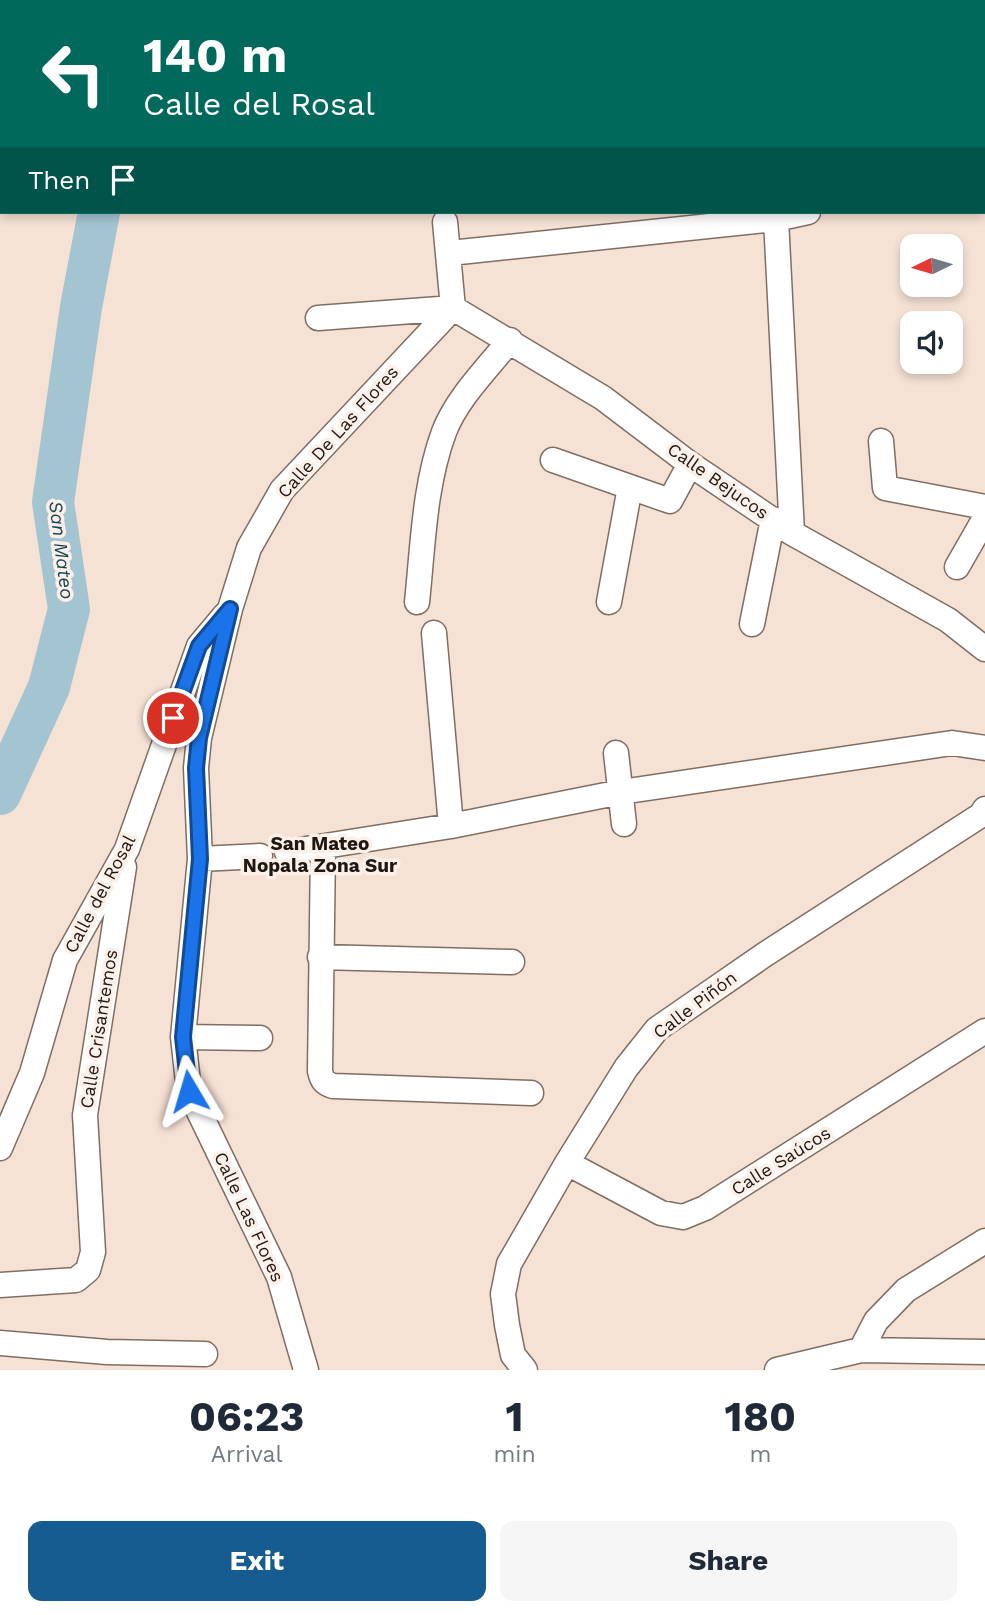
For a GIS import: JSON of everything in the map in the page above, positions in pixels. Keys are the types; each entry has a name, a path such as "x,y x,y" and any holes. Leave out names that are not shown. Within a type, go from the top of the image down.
{"street":[{"path":"450,253 776,219 799,214"},
{"path":"752,624 783,526 776,219"},
{"path":"318,318 453,308 450,253 445,222"},
{"name":"Calle Bejucos","path":"453,308 603,398 690,464 783,526 948,620 985,649"},
{"name":"Calle De Las Flores","path":"230,609 249,548 282,489 453,308"},
{"path":"418,603 427,495 444,431 465,396 510,340"},
{"path":"881,441 885,488 985,507"},
{"path":"554,460 670,501 690,464"},
{"path":"609,602 630,487"},
{"path":"957,567 985,518"},
{"name":"Calle del Rosal","path":"0,1148 32,1073 65,960 127,849 199,646 230,609"},
{"name":"Calle Las Flores","path":"230,609 199,738 196,768 200,859 183,1037 189,1091 279,1277 306,1370"},
{"path":"434,633 451,826"},
{"path":"287,852 451,826 621,792 952,743 985,748"},
{"path":"616,753 624,824"},
{"name":"Calle Piñón","path":"525,1370 513,1355 502,1294 509,1264 626,1068 657,1029 764,955 981,815 985,809"},
{"path":"323,847 320,957 322,1080 333,1086 531,1093"},
{"name":"Calle Crisantemos","path":"0,1285 76,1280 88,1270 93,1252 85,1115 127,849"},
{"path":"200,859 260,856"},
{"path":"320,957 512,962"},
{"name":"Calle Saúcos","path":"567,1163 661,1213 683,1217 705,1208 985,1031"},
{"path":"183,1037 260,1038"},
{"path":"861,1350 876,1321 906,1290 985,1241"},
{"path":"0,1343 107,1352 205,1354"},
{"path":"777,1370 861,1350 985,1352"}],"waterway":[{"name":"San Mateo","path":"0,794 49,687 69,609 53,502 81,307 99,214"}],"district":[{"name":"San Mateo Nopala Zona Sur","path":"320,854"}],"route":[{"path":"173,718 199,646 230,609 199,738 196,768 200,859 183,1037 189,1091"}]}
